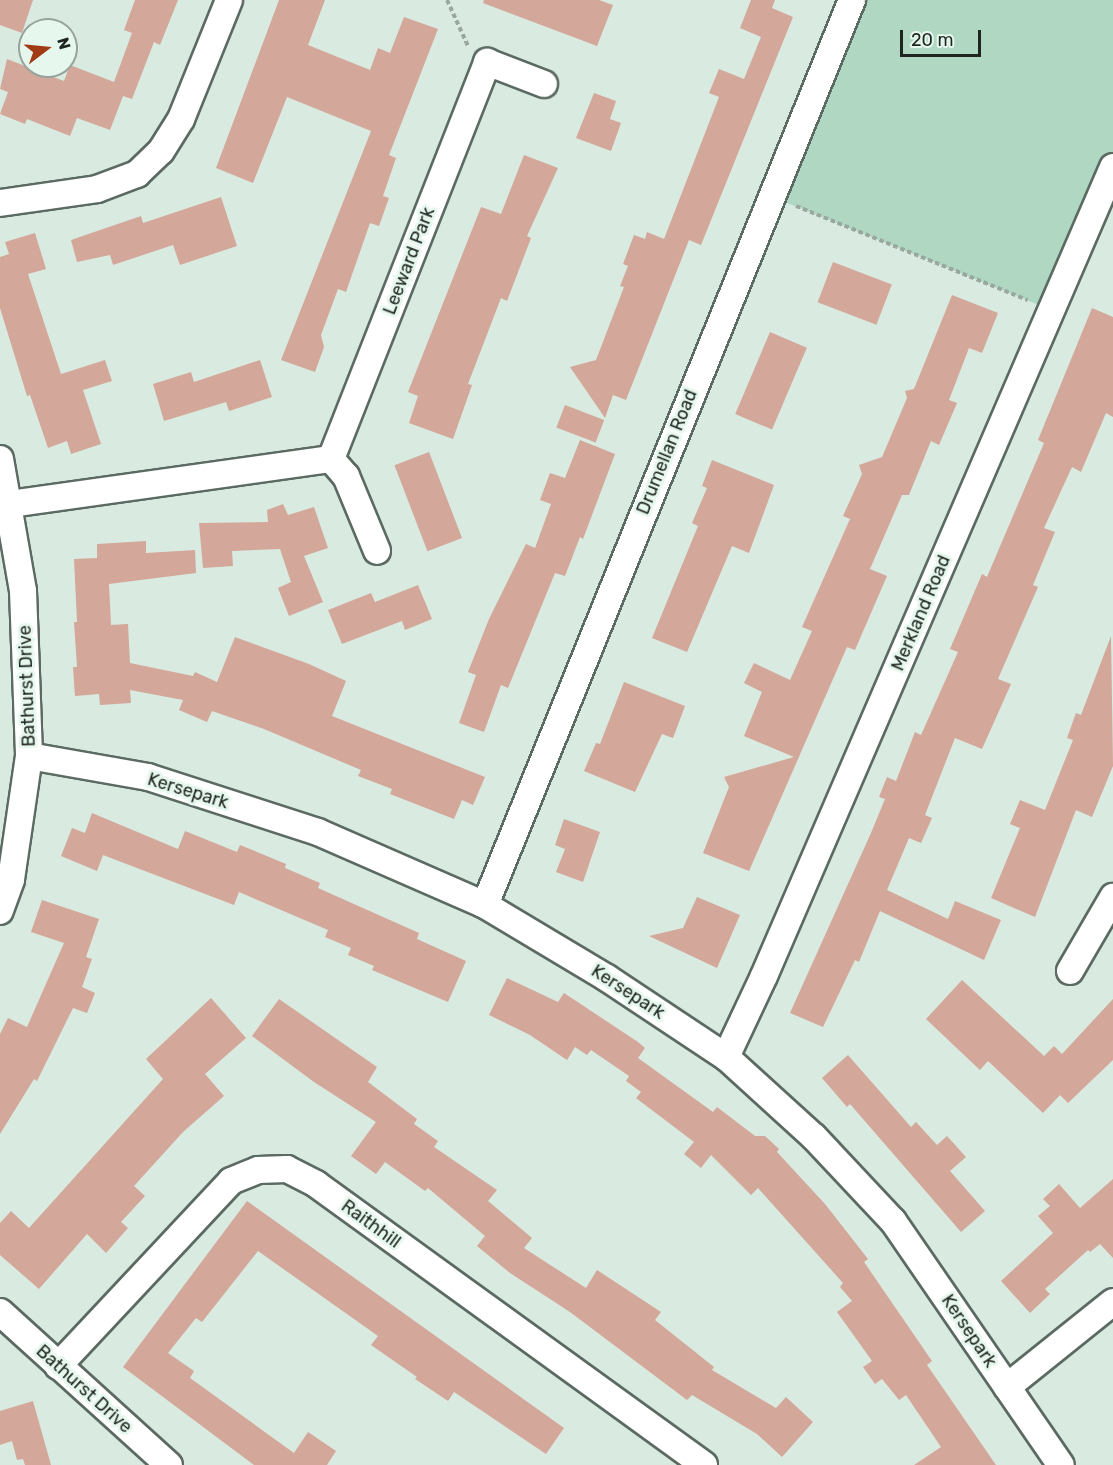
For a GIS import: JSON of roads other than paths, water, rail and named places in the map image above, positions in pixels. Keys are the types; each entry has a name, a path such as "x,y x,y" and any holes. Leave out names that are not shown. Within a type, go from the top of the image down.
{"street":[{"path":"0,203 97,189 136,174 161,151 181,119 229,0"},
{"name":"Drumellan Road","path":"485,905 770,196 852,0"},
{"name":"Leeward Park","path":"332,459 479,59 544,84"},
{"name":"Merkland Road","path":"726,1057 1113,167"},
{"name":"Bathurst Drive","path":"0,459 10,504 23,591 29,756 10,880 0,911"},
{"path":"10,504 332,459 346,476 377,551"},
{"name":"Kersepark","path":"29,756 148,777 318,832 485,905 607,978 726,1057 814,1137 893,1221 1061,1465"},
{"path":"1070,971 1113,897"},
{"name":"Raithhill","path":"58,1365 231,1181 258,1170 287,1169 316,1184 704,1465"},
{"path":"1007,1387 1113,1302"},
{"name":"Bathurst Drive","path":"0,1312 169,1465"}]}
